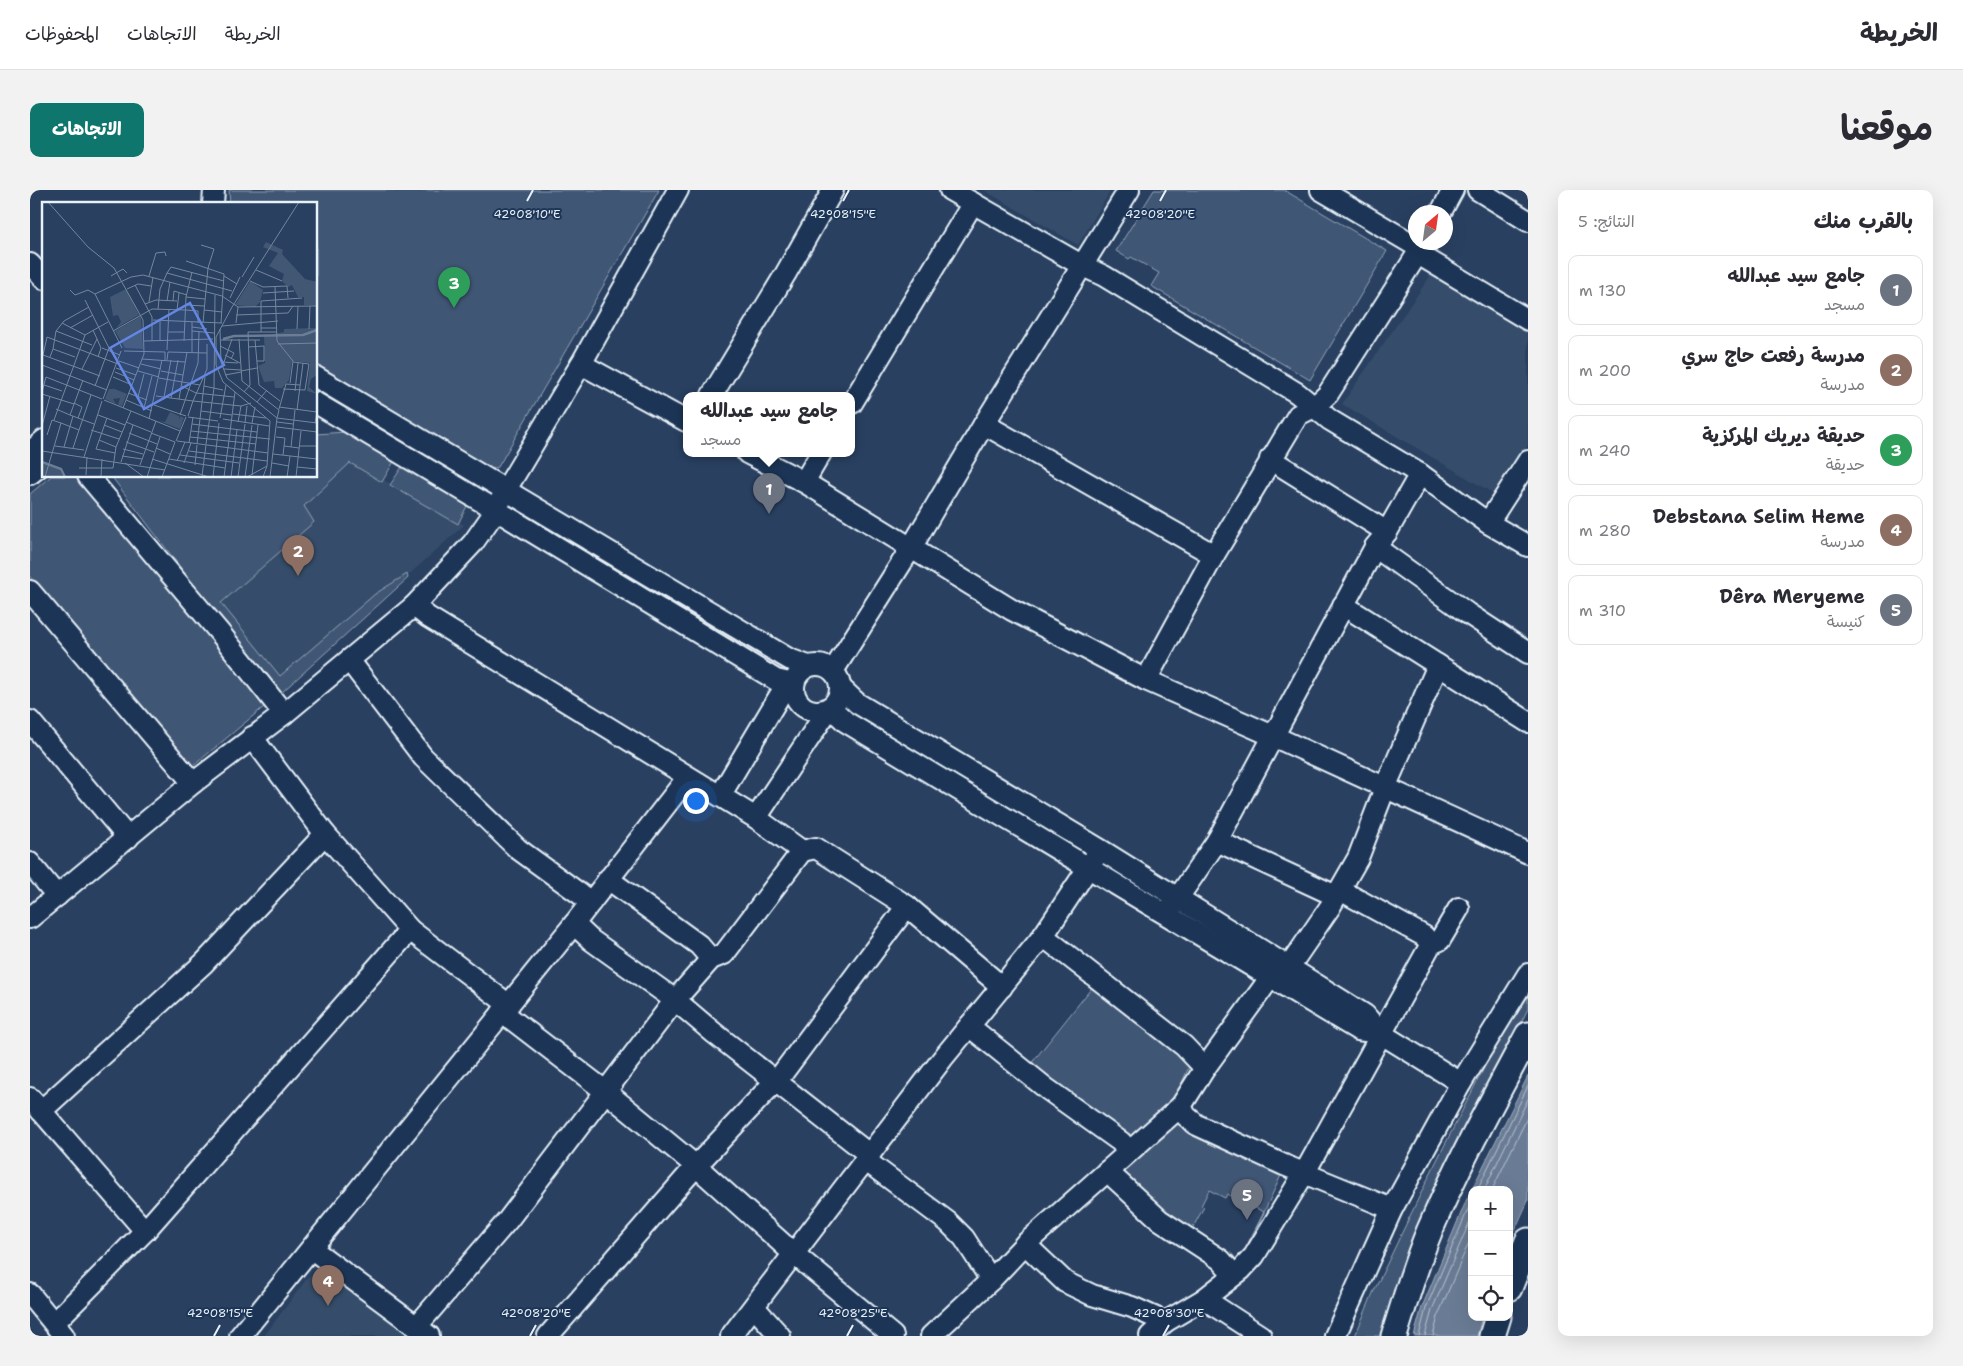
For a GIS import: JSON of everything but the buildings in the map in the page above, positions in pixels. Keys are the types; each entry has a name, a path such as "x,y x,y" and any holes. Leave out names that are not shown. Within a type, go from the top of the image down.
{"main road":[{"path":"1394,1336 1415,1268 1429,1233 1468,1148 1528,1035"},
{"path":"1518,1278 1528,1241"},
{"path":"1492,1336 1497,1321"}],"street":[{"path":"30,918 193,783 284,714 414,606 473,543 496,510 505,491 581,364 678,190"},
{"path":"714,392 786,273 833,190"},
{"path":"950,190 1083,266 1104,276 1298,393 1330,420 1420,474 1488,523 1528,546"},
{"path":"756,818 830,707 840,696 837,680 911,548 984,424 1129,190"},
{"path":"1321,190 1408,241"},
{"path":"1444,205 1452,190"},
{"path":"1478,190 1528,221"},
{"path":"855,398 973,203"},
{"path":"1146,680 1214,555 1298,415 1314,407 1328,394 1420,250"},
{"path":"1423,250 1528,320"},
{"path":"30,264 42,277"},
{"path":"581,364 683,419"},
{"path":"318,378 789,659 808,666 823,666 857,704 1100,850 1289,967 1365,1015 1380,1034 1460,1083"},
{"path":"335,388 320,406 785,682 797,699 808,709 823,710 830,707"},
{"path":"984,424 1214,555"},
{"path":"30,452 42,442"},
{"path":"755,457 804,482 1012,610 1146,680 1528,853"},
{"path":"804,482 819,457"},
{"path":"1270,459 1381,540 1466,613 1528,654"},
{"path":"1488,523 1528,461"},
{"path":"30,474 42,465"},
{"path":"1166,915 1217,840 1343,605 1420,474"},
{"path":"90,478 220,633 284,714"},
{"path":"30,591 193,783"},
{"path":"1343,605 1528,722"},
{"path":"414,606 428,617 756,818 802,852"},
{"path":"348,660 423,757 518,849 591,902"},
{"path":"931,1336 991,1280 1025,1244 1181,1106 1205,1068 1270,978 1289,967 1338,893 1358,858 1385,788 1438,665"},
{"path":"720,796 780,695 785,682 797,677 808,666"},
{"path":"830,707 846,722 1270,978 1358,1030 1380,1034"},
{"path":"30,721 128,838"},
{"path":"252,737 325,834 410,930 696,1166 794,1254 893,1336"},
{"path":"240,1336 574,924 688,778"},
{"path":"145,1231 35,1105 204,963 325,834"},
{"path":"1217,840 1338,893 1424,936 1430,944"},
{"path":"312,1249 423,1331 675,1000 711,960 724,954 802,852 816,848 907,906 1002,987"},
{"path":"731,1336 969,1026 1043,936 1090,868 1100,850"},
{"path":"30,862 57,896"},
{"path":"608,879 699,945 711,960"},
{"path":"548,1336 696,1166 776,1081 907,906"},
{"path":"1150,1336 1164,1322 1204,1298 1234,1275 1248,1264 1254,1256 1304,1172 1430,944 1440,940 1459,908"},
{"path":"574,924 599,945 675,1000 948,1222 964,1238 991,1280"},
{"path":"30,1294 59,1329 410,930"},
{"path":"1043,936 1184,1046 1205,1068"},
{"path":"1335,1336 1392,1210 1460,1083 1528,974"},
{"path":"969,1026 1047,1090 1113,1137 1129,1151"},
{"path":"1181,1106 1186,1116 1197,1125 1284,1165 1392,1210"},
{"path":"1107,1171 1160,1220 1221,1260 1234,1275"},
{"path":"1025,1244 1065,1282 1092,1295 1132,1307 1164,1322"},
{"path":"1204,1298 1261,1336"},
{"path":"754,1307 780,1336"}],"shaded area":[{"path":"229,190 659,190 498,467 484,471 318,374 318,202 230,202"},
{"path":"984,190 1111,190 1078,245"},
{"path":"1154,190 1284,190 1387,251 1310,380 1151,286 1159,273 1116,251"},
{"path":"1431,275 1528,333 1528,445 1496,495 1342,404"},
{"path":"336,401 446,466 444,470 334,405"},
{"path":"346,432 396,458 382,482 350,463 304,506 314,522 221,603 280,676 375,594 407,574 408,578 281,693 212,609 113,478 318,478 318,434"},
{"path":"318,443 464,525 279,692 169,549 312,478 318,478"},
{"path":"404,464 468,504 458,524 390,485"},
{"path":"49,478 86,478 265,706 187,771 30,577 30,494"},
{"path":"533,518 782,669 780,672 531,522"},
{"path":"852,710 1070,841 1068,845 849,714"},
{"path":"1094,985 1182,1051 1189,1067 1174,1100 1134,1138 1123,1140 1026,1070"},
{"path":"1528,987 1528,1009 1467,1126 1416,1233 1384,1322 1381,1336 1355,1336 1373,1293 1435,1164"},
{"path":"1175,1121 1282,1173 1249,1245 1248,1243 1264,1212 1227,1194 1225,1198 1209,1190 1201,1206 1204,1207 1192,1229 1234,1256 1236,1265 1117,1176"},
{"path":"326,1273 409,1336 264,1336 309,1276"}],"water":[{"path":"1528,1076 1528,1201 1513,1234 1513,1186 1473,1186"},
{"path":"1468,1197 1468,1321 1481,1321 1477,1336 1414,1336 1422,1307"}],"place":[{"name":"حديقة ديريك المركزية","path":"454,308"},
{"name":"جامع سيد عبدالله","path":"769,514"},
{"name":"مدرسة رفعت حاج سري","path":"298,576"},
{"name":"Dêra Meryeme","path":"1247,1220"},
{"name":"Debstana Selim Heme","path":"328,1306"}]}
